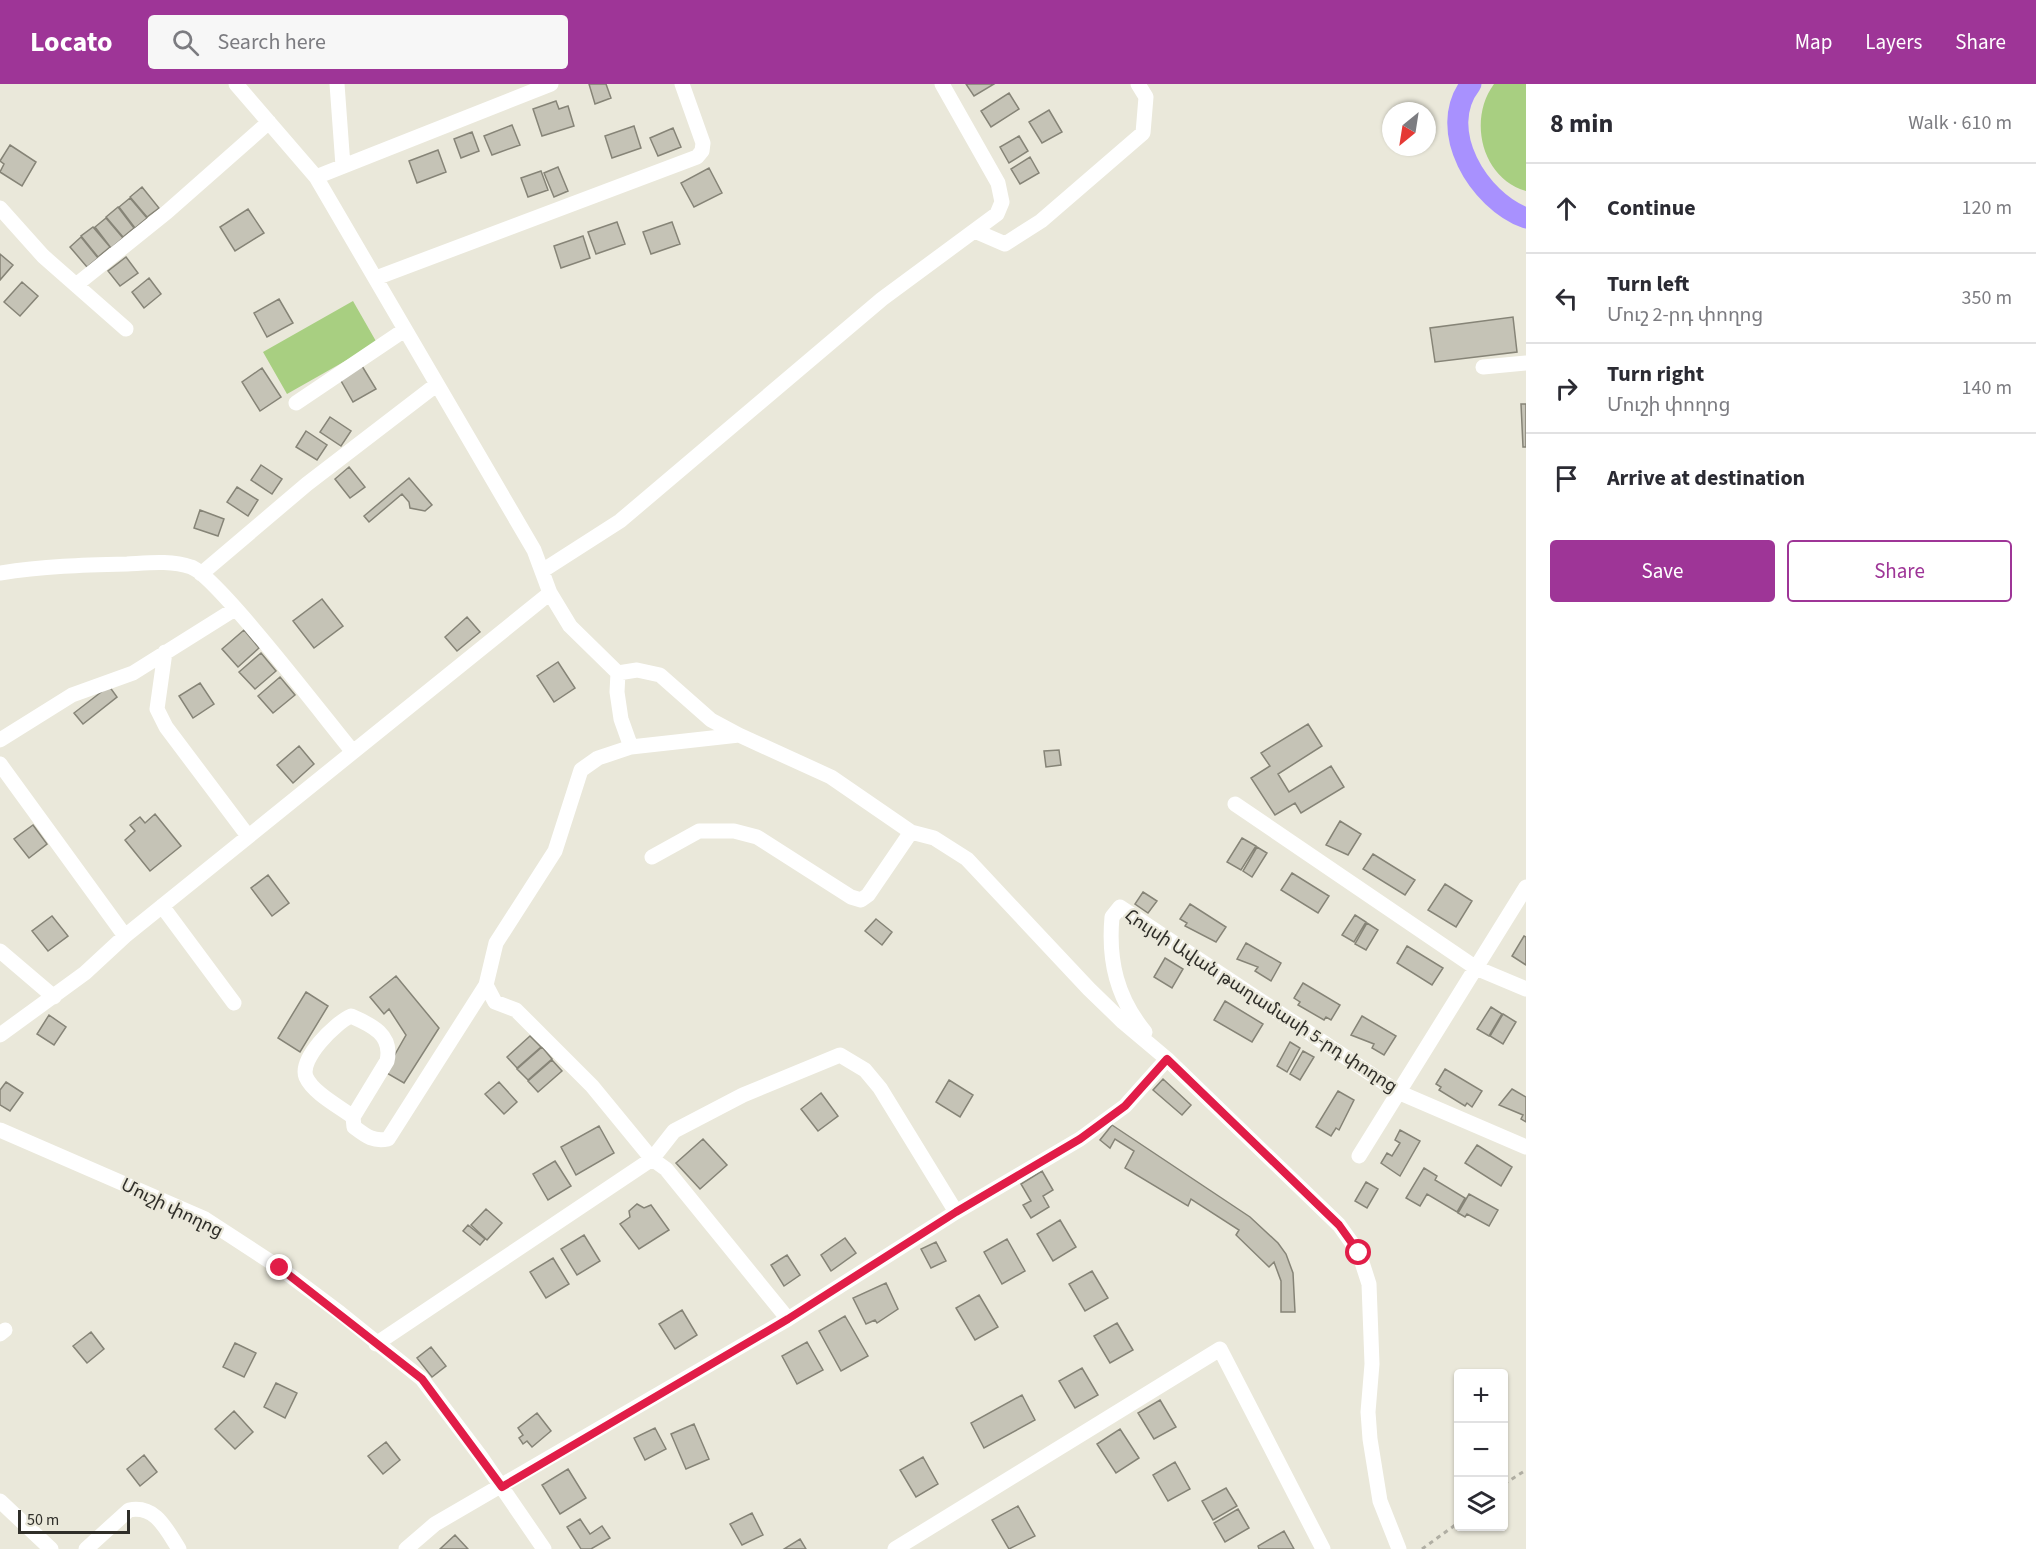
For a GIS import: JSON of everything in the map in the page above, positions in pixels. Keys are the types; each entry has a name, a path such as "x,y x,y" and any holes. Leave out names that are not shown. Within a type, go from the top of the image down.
{"highway":[{"path":"1471,84 1461,108 1462,151 1480,185 1507,210 1526,218"}],"street":[{"path":"236,84 316,177 376,278 403,331 534,550 550,593 570,626 618,674 617,692 621,718 631,747"},
{"path":"337,84 343,166"},
{"path":"316,177 551,84"},
{"path":"376,278 697,157 702,151 703,143 682,84"},
{"path":"542,571 620,521 882,299 997,214 1002,202 998,183 942,84"},
{"path":"975,231 1005,244 1041,221 1143,133 1146,97 1138,84"},
{"path":"76,285 167,212 269,122"},
{"path":"0,208 43,256 126,329"},
{"path":"296,402 403,331"},
{"path":"1484,367 1526,363"},
{"path":"201,574 307,484 436,385"},
{"path":"0,573 43,566 160,563 192,567 235,609 353,752"},
{"path":"0,1035 54,997 125,936 550,593"},
{"path":"0,740 72,695 133,673 235,609"},
{"path":"165,652 157,710 165,727 248,836"},
{"path":"618,674 637,670 660,675 711,720 831,777 911,832 934,838 967,859 1089,989 1123,1022 1167,1059 1339,1225 1359,1253 1366,1270 1371,1303 1372,1364 1368,1412 1370,1438 1380,1501 1399,1549"},
{"path":"353,1117 313,1087 306,1077 306,1067 316,1046 344,1019 351,1016 379,1031 387,1040 389,1052 387,1061 353,1117 354,1127 368,1137 378,1141 388,1139 486,985 496,943 555,851 581,770 598,758 631,747 739,735"},
{"path":"0,764 125,936"},
{"path":"1235,804 1476,968 1526,989"},
{"path":"652,857 699,831 734,831 758,837 851,897 861,900 868,895 911,832"},
{"path":"1359,1156 1526,887"},
{"path":"162,906 234,1003"},
{"name":"Հույսի Ավան թաղամասի 5-րդ փողոց","path":"1167,1059 1130,1012 1117,984 1111,935 1112,917 1120,908 1398,1092 1526,1147"},
{"path":"0,951 54,997"},
{"path":"486,985 495,1002 516,1010 592,1086 652,1160 666,1168 788,1319"},
{"path":"376,1344 652,1160 674,1131 743,1095 840,1055 865,1070 880,1088 956,1212"},
{"path":"406,1549 435,1524 788,1319 956,1212 1080,1139 1125,1106 1167,1059"},
{"name":"Մուշի փողոց","path":"0,1130 205,1219 280,1268 422,1379 502,1487 544,1549"},
{"path":"895,1549 1220,1348 1323,1549"},
{"path":"0,1501 51,1549"},
{"path":"86,1549 129,1510 147,1509 164,1524 179,1549"}],"path":[{"path":"1508,1481 1526,1470"},
{"path":"1422,1549 1454,1526"}],"green space":[{"path":"1494,84 1526,84 1526,191 1511,184 1498,174 1483,146 1482,114 1486,98"},
{"path":"353,301 377,343 287,394 263,352"}],"building":[{"path":"589,84 606,84 611,98 595,104"},
{"path":"966,84 994,84 974,96"},
{"path":"1009,93 1019,109 991,127 981,111"},
{"path":"556,101 559,109 568,106 574,126 542,136 533,109"},
{"path":"1049,110 1062,132 1042,143 1029,122"},
{"path":"512,125 520,145 492,155 484,136"},
{"path":"634,126 641,148 612,158 605,136"},
{"path":"673,128 681,147 658,156 650,138"},
{"path":"472,132 479,151 461,158 454,139"},
{"path":"1019,136 1028,151 1009,163 1000,147"},
{"path":"10,145 36,162 22,186 0,172 4,164 0,161"},
{"path":"438,150 446,172 417,183 409,161"},
{"path":"1030,157 1039,173 1020,184 1011,169"},
{"path":"558,167 568,191 554,197 544,173"},
{"path":"709,168 722,193 694,207 681,183"},
{"path":"541,171 548,190 528,197 521,178"},
{"path":"142,187 159,208 147,217 130,197"},
{"path":"130,198 147,218 135,228 119,207"},
{"path":"118,207 134,228 123,237 106,217"},
{"path":"248,209 264,233 235,251 220,227"},
{"path":"106,218 123,238 111,248 95,227"},
{"path":"617,222 625,244 596,254 588,232"},
{"path":"672,222 680,244 651,254 643,232"},
{"path":"93,227 110,247 98,257 81,236"},
{"path":"583,236 590,258 561,268 554,246"},
{"path":"81,237 98,258 87,267 70,247"},
{"path":"0,254 13,265 0,280"},
{"path":"126,257 138,273 120,286 108,271"},
{"path":"149,278 161,294 144,308 132,292"},
{"path":"22,282 38,296 20,316 4,302"},
{"path":"279,299 293,323 267,337 254,313"},
{"path":"1513,317 1517,352 1435,362 1430,328"},
{"path":"362,366 376,389 353,402 340,379"},
{"path":"262,368 281,397 260,411 242,382"},
{"path":"1521,404 1526,404 1526,447 1523,447"},
{"path":"330,417 351,431 341,446 320,432"},
{"path":"306,431 327,445 317,460 296,447"},
{"path":"261,465 282,479 272,494 251,480"},
{"path":"349,467 365,487 350,498 335,479"},
{"path":"409,478 432,505 425,511 410,508 409,502 402,494 369,522 364,516"},
{"path":"237,487 258,500 248,516 227,502"},
{"path":"200,510 224,519 218,536 194,528"},
{"path":"322,599 343,626 314,648 293,621"},
{"path":"467,617 480,632 457,651 445,637"},
{"path":"244,630 259,648 238,667 222,649"},
{"path":"261,653 276,671 255,689 239,672"},
{"path":"558,662 575,688 554,702 537,676"},
{"path":"280,677 295,695 273,713 258,696"},
{"path":"200,683 214,704 193,718 179,696"},
{"path":"109,686 117,697 83,724 74,713"},
{"path":"1308,724 1322,746 1278,774 1289,792 1331,766 1344,787 1301,813 1295,803 1275,815 1251,778 1270,766 1261,753"},
{"path":"299,746 314,764 293,783 277,765"},
{"path":"1059,750 1061,765 1046,767 1044,751"},
{"path":"155,814 181,846 150,871 125,840 135,831 130,825 140,817 145,823"},
{"path":"1340,821 1361,834 1348,855 1326,845"},
{"path":"33,825 47,844 29,858 14,839"},
{"path":"1242,838 1256,846 1241,870 1227,862"},
{"path":"1257,847 1267,853 1252,877 1243,871"},
{"path":"1373,854 1415,880 1405,895 1363,869"},
{"path":"1292,873 1329,896 1318,913 1281,890"},
{"path":"268,875 289,903 272,916 251,888"},
{"path":"1445,884 1472,901 1456,927 1428,910"},
{"path":"1143,892 1157,901 1148,913 1135,904"},
{"path":"1190,904 1226,927 1216,942 1185,926 1187,923 1180,919"},
{"path":"1355,915 1366,922 1354,942 1342,935"},
{"path":"52,916 68,936 48,951 32,931"},
{"path":"876,919 892,932 882,945 865,931"},
{"path":"1367,923 1378,930 1366,950 1355,944"},
{"path":"1524,936 1526,937 1526,965 1512,956"},
{"path":"1246,943 1281,963 1271,981 1255,971 1258,967 1237,959"},
{"path":"1407,946 1443,968 1432,985 1397,963"},
{"path":"1165,958 1183,969 1172,988 1154,977"},
{"path":"396,976 439,1028 404,1083 385,1072 406,1035 389,1009 384,1014 370,997"},
{"path":"1303,983 1340,1005 1331,1020 1326,1017 1324,1020 1298,1005 1300,1002 1294,998"},
{"path":"306,992 328,1006 300,1052 278,1038"},
{"path":"1225,1001 1263,1024 1252,1042 1214,1020"},
{"path":"1491,1007 1502,1014 1489,1036 1477,1029"},
{"path":"1503,1014 1516,1022 1503,1044 1490,1036"},
{"path":"49,1015 66,1027 54,1045 37,1034"},
{"path":"1362,1016 1396,1036 1384,1055 1372,1048 1374,1044 1351,1035"},
{"path":"530,1036 541,1047 517,1068 507,1057"},
{"path":"1290,1042 1300,1048 1287,1072 1277,1066"},
{"path":"542,1047 552,1059 528,1080 517,1069"},
{"path":"1303,1051 1314,1057 1300,1080 1290,1074"},
{"path":"552,1060 562,1071 538,1092 528,1081"},
{"path":"1445,1069 1482,1091 1472,1107 1467,1103 1465,1106 1439,1090 1441,1087 1436,1084"},
{"path":"1163,1079 1191,1105 1182,1115 1153,1090"},
{"path":"949,1080 973,1095 960,1117 936,1102"},
{"path":"6,1082 23,1093 10,1111 0,1105 0,1090"},
{"path":"499,1082 517,1102 504,1114 485,1094"},
{"path":"1512,1089 1526,1097 1526,1122 1521,1119 1523,1115 1499,1105"},
{"path":"1338,1091 1354,1100 1339,1130 1336,1128 1331,1136 1316,1127"},
{"path":"821,1093 838,1116 818,1131 801,1109"},
{"path":"1112,1125 1250,1217 1278,1243 1286,1254 1293,1273 1295,1312 1281,1312 1281,1281 1274,1262 1269,1267 1236,1235 1239,1230 1191,1199 1188,1206 1125,1168 1134,1151 1115,1139 1110,1148 1100,1140"},
{"path":"599,1126 614,1153 576,1175 561,1147"},
{"path":"1400,1130 1420,1141 1400,1176 1381,1163 1387,1153 1392,1156 1400,1143 1395,1140"},
{"path":"703,1139 727,1165 700,1189 676,1163"},
{"path":"1477,1145 1512,1167 1501,1186 1465,1163"},
{"path":"555,1161 571,1186 548,1200 533,1174"},
{"path":"1424,1168 1437,1176 1435,1180 1465,1198 1457,1212 1427,1194 1420,1206 1406,1198"},
{"path":"1042,1171 1053,1190 1043,1196 1049,1207 1031,1218 1023,1205 1031,1201 1021,1184"},
{"path":"1366,1182 1378,1189 1367,1208 1355,1201"},
{"path":"1469,1194 1498,1210 1489,1226 1467,1214 1465,1217 1458,1213"},
{"path":"637,1204 644,1208 651,1205 669,1230 639,1249 620,1224 630,1217 629,1211"},
{"path":"486,1209 502,1223 487,1240 471,1225"},
{"path":"1060,1220 1076,1247 1053,1261 1037,1234"},
{"path":"468,1225 485,1239 480,1245 463,1231"},
{"path":"584,1235 600,1261 577,1275 561,1249"},
{"path":"845,1238 856,1253 831,1271 821,1255"},
{"path":"1007,1239 1025,1271 1002,1284 984,1252"},
{"path":"936,1242 946,1261 931,1268 921,1249"},
{"path":"787,1255 800,1275 784,1286 771,1265"},
{"path":"553,1258 569,1284 546,1298 530,1272"},
{"path":"1092,1271 1108,1298 1085,1311 1069,1284"},
{"path":"886,1283 898,1309 877,1323 875,1320 866,1324 853,1298"},
{"path":"979,1295 998,1327 975,1340 956,1308"},
{"path":"682,1310 697,1335 675,1349 659,1324"},
{"path":"845,1316 868,1356 841,1371 819,1331"},
{"path":"1117,1323 1133,1350 1110,1363 1094,1336"},
{"path":"91,1332 104,1349 87,1363 73,1346"},
{"path":"807,1342 823,1370 797,1384 782,1356"},
{"path":"235,1343 256,1353 244,1377 223,1367"},
{"path":"431,1347 446,1366 432,1377 417,1358"},
{"path":"1082,1368 1098,1395 1075,1408 1059,1381"},
{"path":"276,1383 297,1393 285,1418 264,1407"},
{"path":"1022,1395 1035,1420 984,1448 971,1423"},
{"path":"1160,1400 1176,1427 1154,1439 1138,1413"},
{"path":"234,1411 253,1432 235,1449 215,1429"},
{"path":"537,1413 551,1431 532,1447 527,1441 523,1444 519,1438 523,1435 518,1428"},
{"path":"694,1424 709,1459 686,1469 671,1434"},
{"path":"655,1428 666,1449 645,1460 634,1438"},
{"path":"1120,1429 1139,1458 1116,1473 1097,1444"},
{"path":"386,1442 400,1460 383,1474 368,1456"},
{"path":"144,1455 157,1472 140,1486 127,1469"},
{"path":"923,1457 938,1484 916,1497 900,1470"},
{"path":"1175,1462 1190,1489 1168,1501 1153,1475"},
{"path":"568,1469 586,1498 560,1514 542,1485"},
{"path":"1226,1488 1237,1506 1213,1520 1202,1501"},
{"path":"1018,1506 1035,1536 1009,1549 992,1520"},
{"path":"1238,1509 1249,1528 1225,1542 1214,1523"},
{"path":"752,1513 763,1535 742,1545 730,1524"},
{"path":"580,1519 590,1534 602,1526 610,1538 591,1549 581,1549 567,1527"},
{"path":"1284,1531 1294,1549 1259,1549 1258,1546"},
{"path":"455,1535 468,1549 440,1549"},
{"path":"800,1539 806,1549 784,1549"}],"route":[{"path":"280,1268 422,1379 502,1487 788,1319 956,1212 1080,1139 1125,1106 1167,1059 1339,1225 1359,1253"}]}
